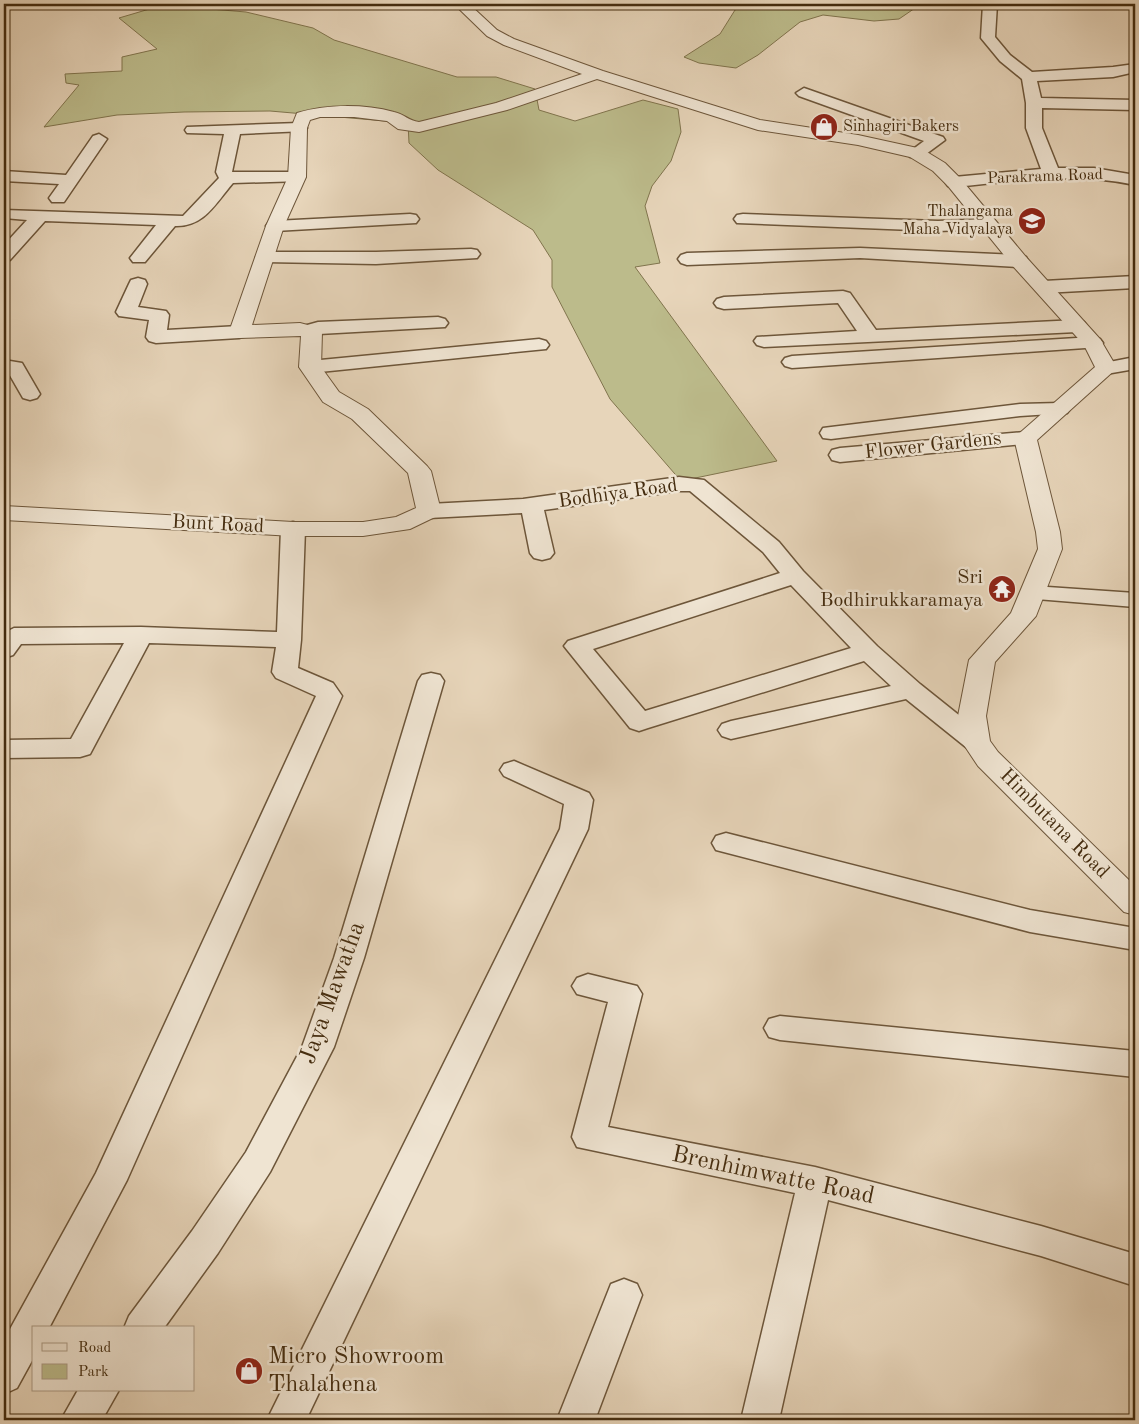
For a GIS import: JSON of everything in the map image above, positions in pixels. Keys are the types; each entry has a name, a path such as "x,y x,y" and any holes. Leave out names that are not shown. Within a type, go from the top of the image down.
{"street":[{"path":"462,4 492,33 510,42 596,74 758,125 858,140 916,153 939,167 954,182 988,224 1093,343 1106,368"},
{"path":"990,4 988,38 1005,58 1029,77 1034,103 1034,128 1052,175"},
{"path":"1029,77 1135,69"},
{"path":"239,332 275,226 298,177 299,128 303,117 318,112 392,116 404,125 419,127 501,107 596,74"},
{"path":"804,93 937,140 916,153"},
{"path":"1034,103 1135,105"},
{"path":"193,130 299,128"},
{"path":"228,179 224,172 233,129"},
{"path":"58,198 99,139"},
{"name":"Parakrama Road","path":"954,182 1052,175 1104,174 1133,178"},
{"path":"4,176 72,180"},
{"path":"10,214 187,221 196,215 228,179 245,177 298,177"},
{"path":"4,256 41,215"},
{"path":"275,226 410,219"},
{"path":"743,219 938,226 988,224"},
{"path":"139,258 170,220"},
{"path":"687,259 868,253 1020,261"},
{"path":"265,257 376,258 471,254"},
{"path":"1044,288 1135,282"},
{"path":"138,284 126,312 159,315 156,337 300,329 312,332 310,368 331,397 360,414 419,471 429,511"},
{"path":"724,303 843,297 871,336"},
{"path":"307,331 318,328 438,323"},
{"path":"764,341 1077,326"},
{"path":"792,362 1093,343"},
{"path":"310,368 538,345"},
{"path":"976,742 972,716 982,660 1023,616 1050,549 1048,532 1025,438 1106,368 1135,362"},
{"path":"4,366 15,367 30,394"},
{"path":"831,433 1020,410 1060,409"},
{"name":"Flower Gardens","path":"840,455 906,451 966,442 1025,438"},
{"name":"Bodhiya Road","path":"429,511 472,511 532,506 679,484 696,485 771,547 795,576 868,651 911,690 976,742"},
{"path":"532,506 542,554"},
{"name":"Bunt Road","path":"4,513 293,529 363,529 401,524 429,511"},
{"path":"4,1376 110,1180 330,696 324,689 285,672 289,640 293,529"},
{"path":"795,576 577,646 639,722 868,651"},
{"path":"1033,593 1135,600"},
{"path":"4,650 14,636 141,635 289,640"},
{"path":"4,749 80,748 141,635"},
{"name":"Jaya Mawatha","path":"143,1326 205,1242 258,1162 318,1047 349,958 431,681"},
{"path":"732,730 911,690"},
{"name":"Himbutana Road","path":"976,742 988,759 1135,904"},
{"path":"286,1420 574,829 579,800 514,770"},
{"path":"726,842 1030,921 1135,939"},
{"name":"Brenhimwatte Road","path":"588,986 626,994 589,1137 815,1182 1041,1240 1135,1270"},
{"path":"780,1028 1135,1064"},
{"path":"760,1420 815,1182"},
{"path":"576,1420 624,1295"},
{"path":"80,1420 99,1392"}],"green space":[{"path":"746,4 921,4 899,19 874,21 823,15 800,22 758,55 736,68 699,63 684,57 720,34 735,10"},
{"path":"163,5 246,12 313,28 334,40 457,77 496,77 535,89 539,110 575,121 643,100 678,109 681,132 671,161 652,186 645,206 660,263 635,267 777,461 681,481 610,399 552,287 552,260 533,230 438,170 409,143 408,123 270,111 117,115 44,127 79,85 66,83 65,74 122,71 122,57 157,49 119,18"}],"place":[{"name":"Sinhagiri Bakers","path":"824,127"},
{"name":"Thalangama Maha Vidyalaya","path":"1032,221"},
{"name":"Sri Bodhirukkaramaya","path":"1002,589"},
{"name":"Micro Showroom Thalahena","path":"249,1371"}]}
